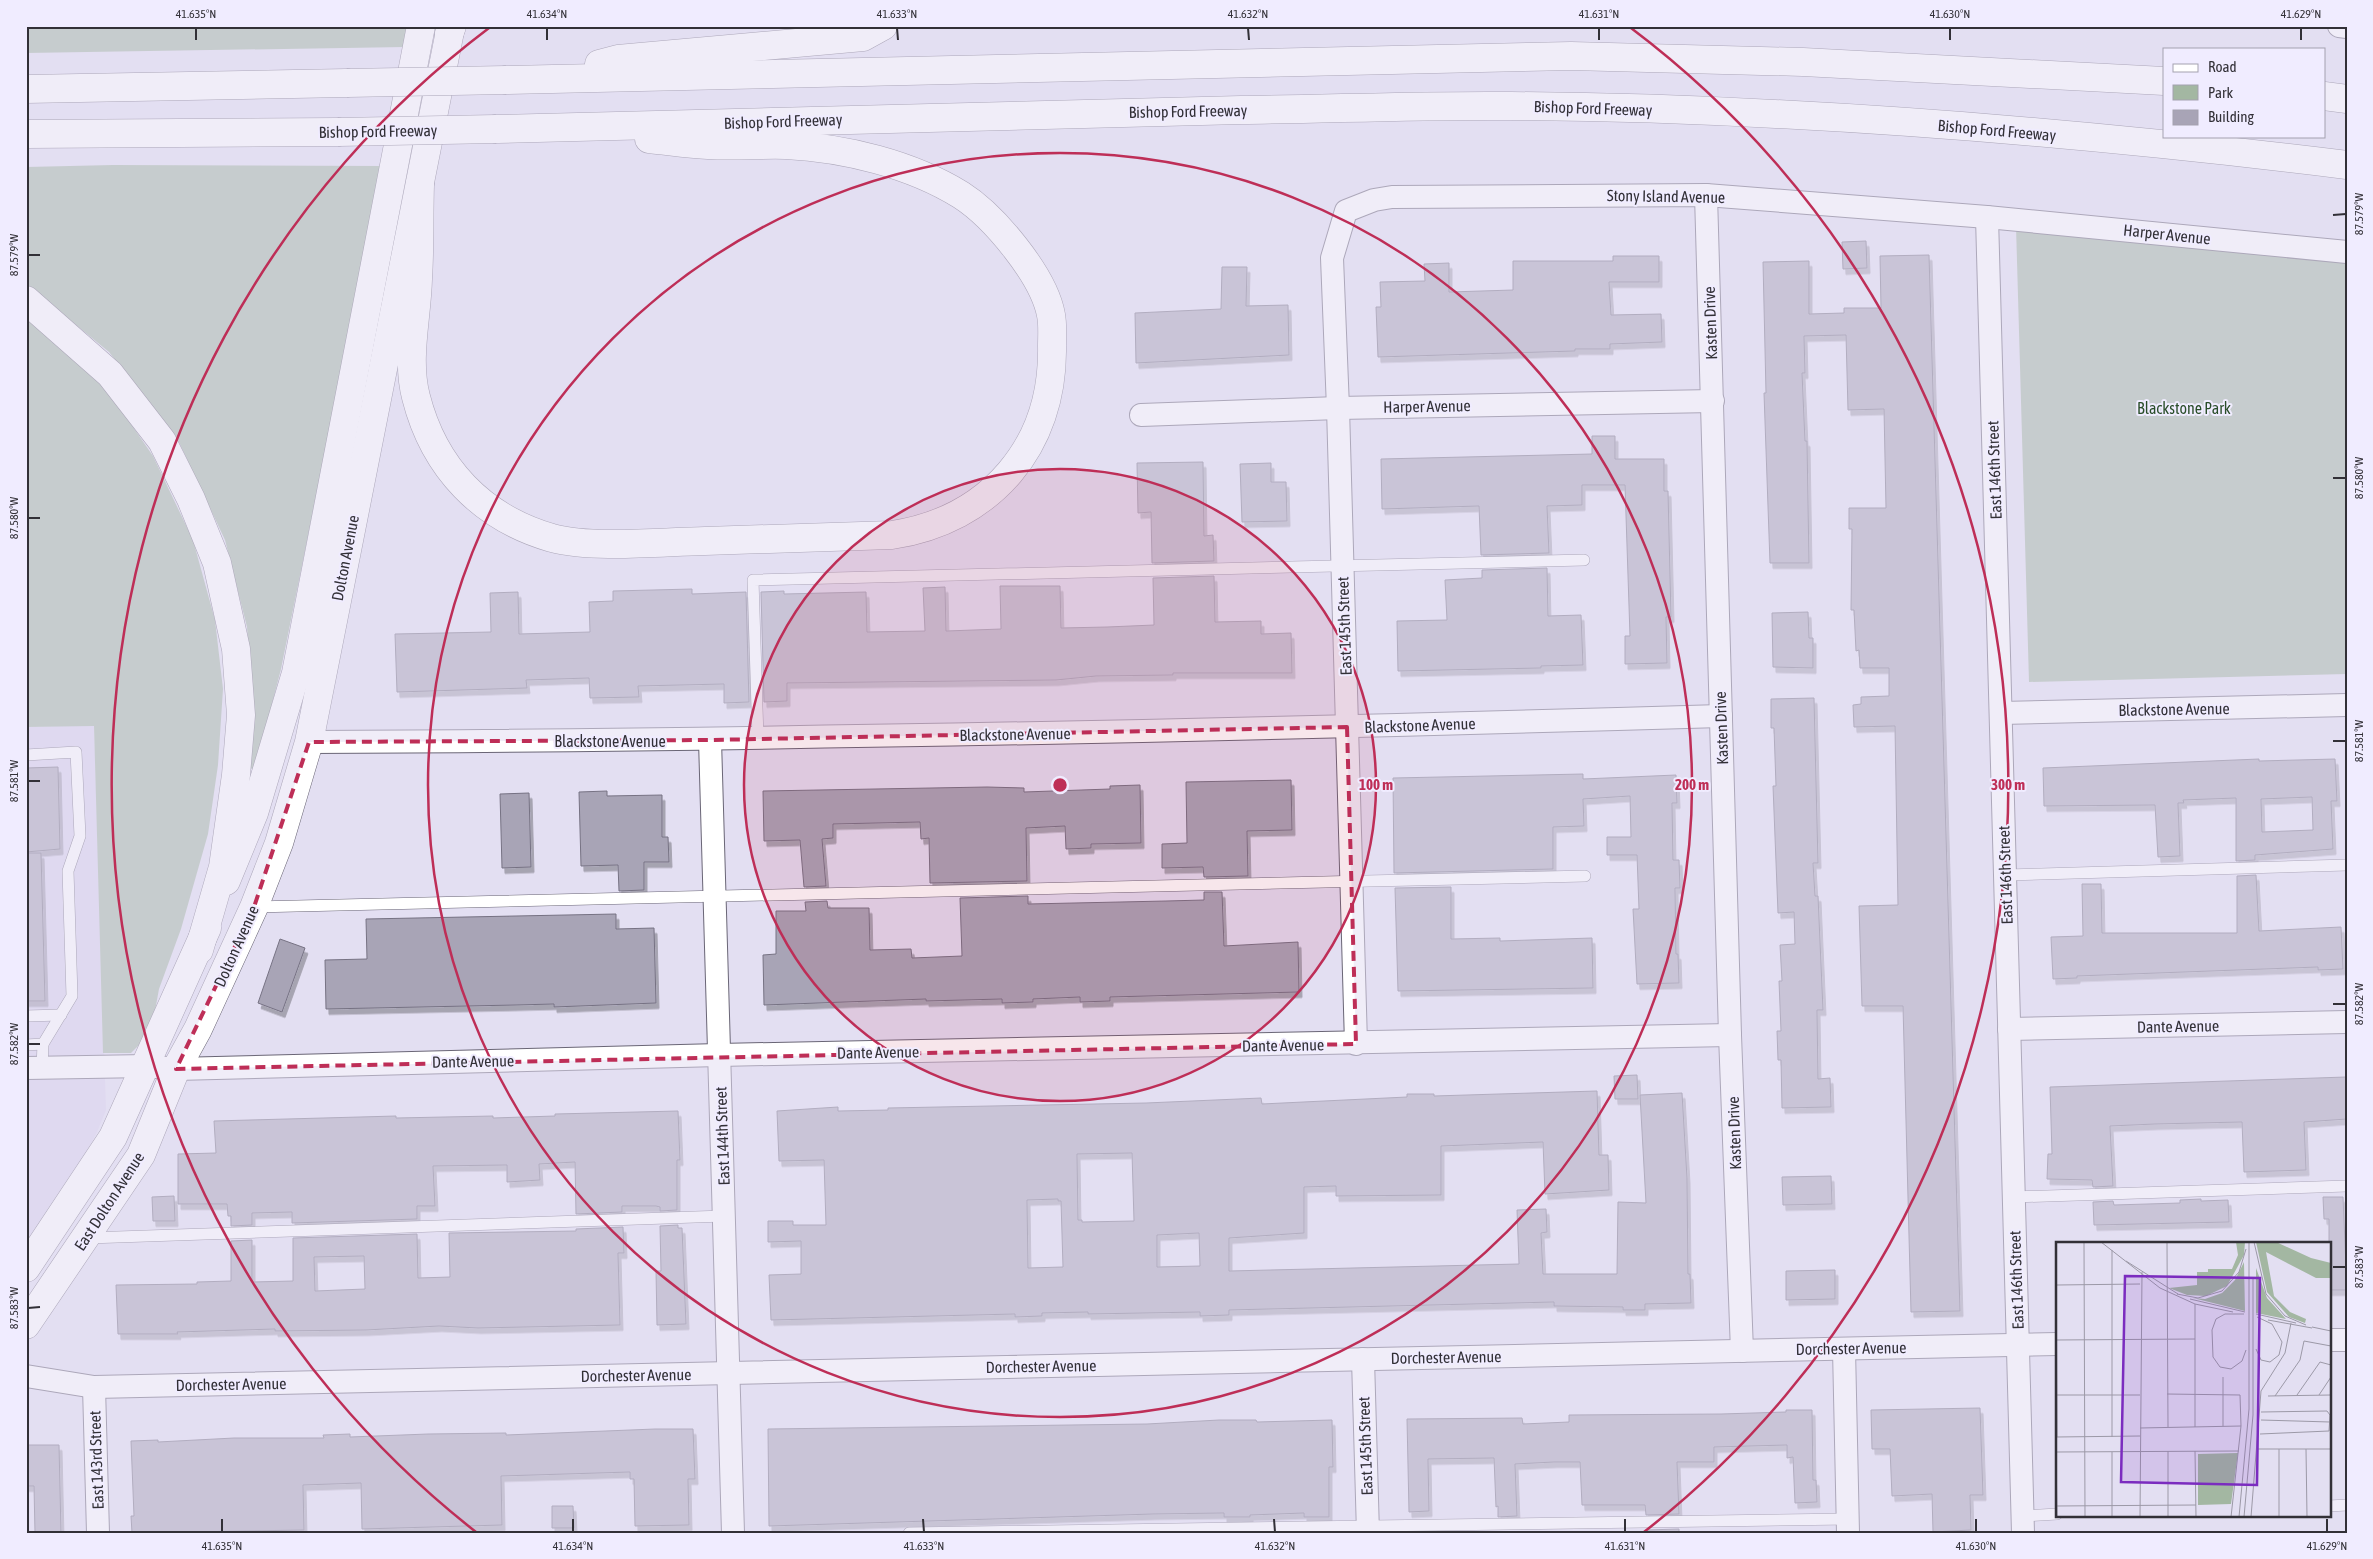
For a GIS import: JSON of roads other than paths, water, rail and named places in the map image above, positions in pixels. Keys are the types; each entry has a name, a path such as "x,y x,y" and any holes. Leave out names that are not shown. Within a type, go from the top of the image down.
{"main road":[{"name":"Dolton Avenue","path":"147,1066 198,950 254,812 296,673 421,26"},
{"path":"542,79 618,59 862,37 883,26"},
{"name":"Dolton Avenue","path":"176,1069 198,1029 254,907 279,843 309,742 451,29"},
{"path":"26,89 1571,56 1803,62 2163,81"},
{"path":"2326,96 2347,98"},
{"name":"Bishop Ford Freeway","path":"26,134 338,132 1102,112 1511,106 1697,111 1892,121 2202,147 2347,165"},
{"path":"420,184 418,280 411,359 416,397 430,437 446,467 483,506 510,522 553,538 603,544 892,535 920,531 957,514 993,492 1032,442 1048,401 1052,364 1051,314 1035,275 1003,231 962,196 908,169 842,152 787,145 709,145 543,127"},
{"path":"26,300 110,374 162,441 191,498 217,563 236,649 241,715 236,775 223,867 198,950"},
{"name":"East Dolton Avenue","path":"26,1268 113,1137 147,1066"},
{"name":"East Dolton Avenue","path":"26,1325 141,1155 176,1069"}],"street":[{"path":"2339,26 2347,27"},
{"name":"Stony Island Avenue","path":"1346,211 1374,200 1392,197 1706,195 1987,217"},
{"name":"Kasten Drive","path":"1706,195 1730,1035 1742,1351"},
{"name":"East 145th Street","path":"1346,211 1332,258 1343,566 1356,1044"},
{"name":"Harper Avenue","path":"1987,217 2347,252"},
{"name":"East 146th Street","path":"1987,217 2022,1524"},
{"name":"Harper Avenue","path":"1141,415 1338,408 1713,401"},
{"name":"Blackstone Avenue","path":"2000,713 2347,705"},
{"name":"Blackstone Avenue","path":"309,742 710,740 1347,727 1721,716"},
{"name":"East 144th Street","path":"710,740 733,1533"},
{"name":"Dante Avenue","path":"2009,1029 2347,1022"},
{"name":"Dante Avenue","path":"34,1068 147,1066 176,1069 719,1055 1356,1044 1730,1035"},
{"path":"2330,1340 2347,1340"},
{"name":"Dorchester Avenue","path":"26,1376 94,1387 2056,1344"},
{"path":"1844,1349 1848,1526"},
{"name":"East 145th Street","path":"1363,1359 1368,1529"},
{"name":"East 143rd Street","path":"94,1387 98,1533"}],"lane":[{"path":"758,739 753,580 1584,560"},
{"path":"26,755 76,752 80,836 68,871 72,996 43,1044 34,1068"},
{"path":"2005,875 2347,865"},
{"path":"254,907 1585,876"},
{"path":"26,1016 61,1015"},
{"path":"26,1045 43,1044"},
{"path":"2014,1197 2347,1186"},
{"path":"86,1238 724,1216"},
{"path":"2330,1506 2347,1505"},
{"path":"2022,1524 2056,1514"},
{"path":"909,1533 1848,1526"}],"park label":[{"name":"Blackstone Park","path":"2184,408"}]}
